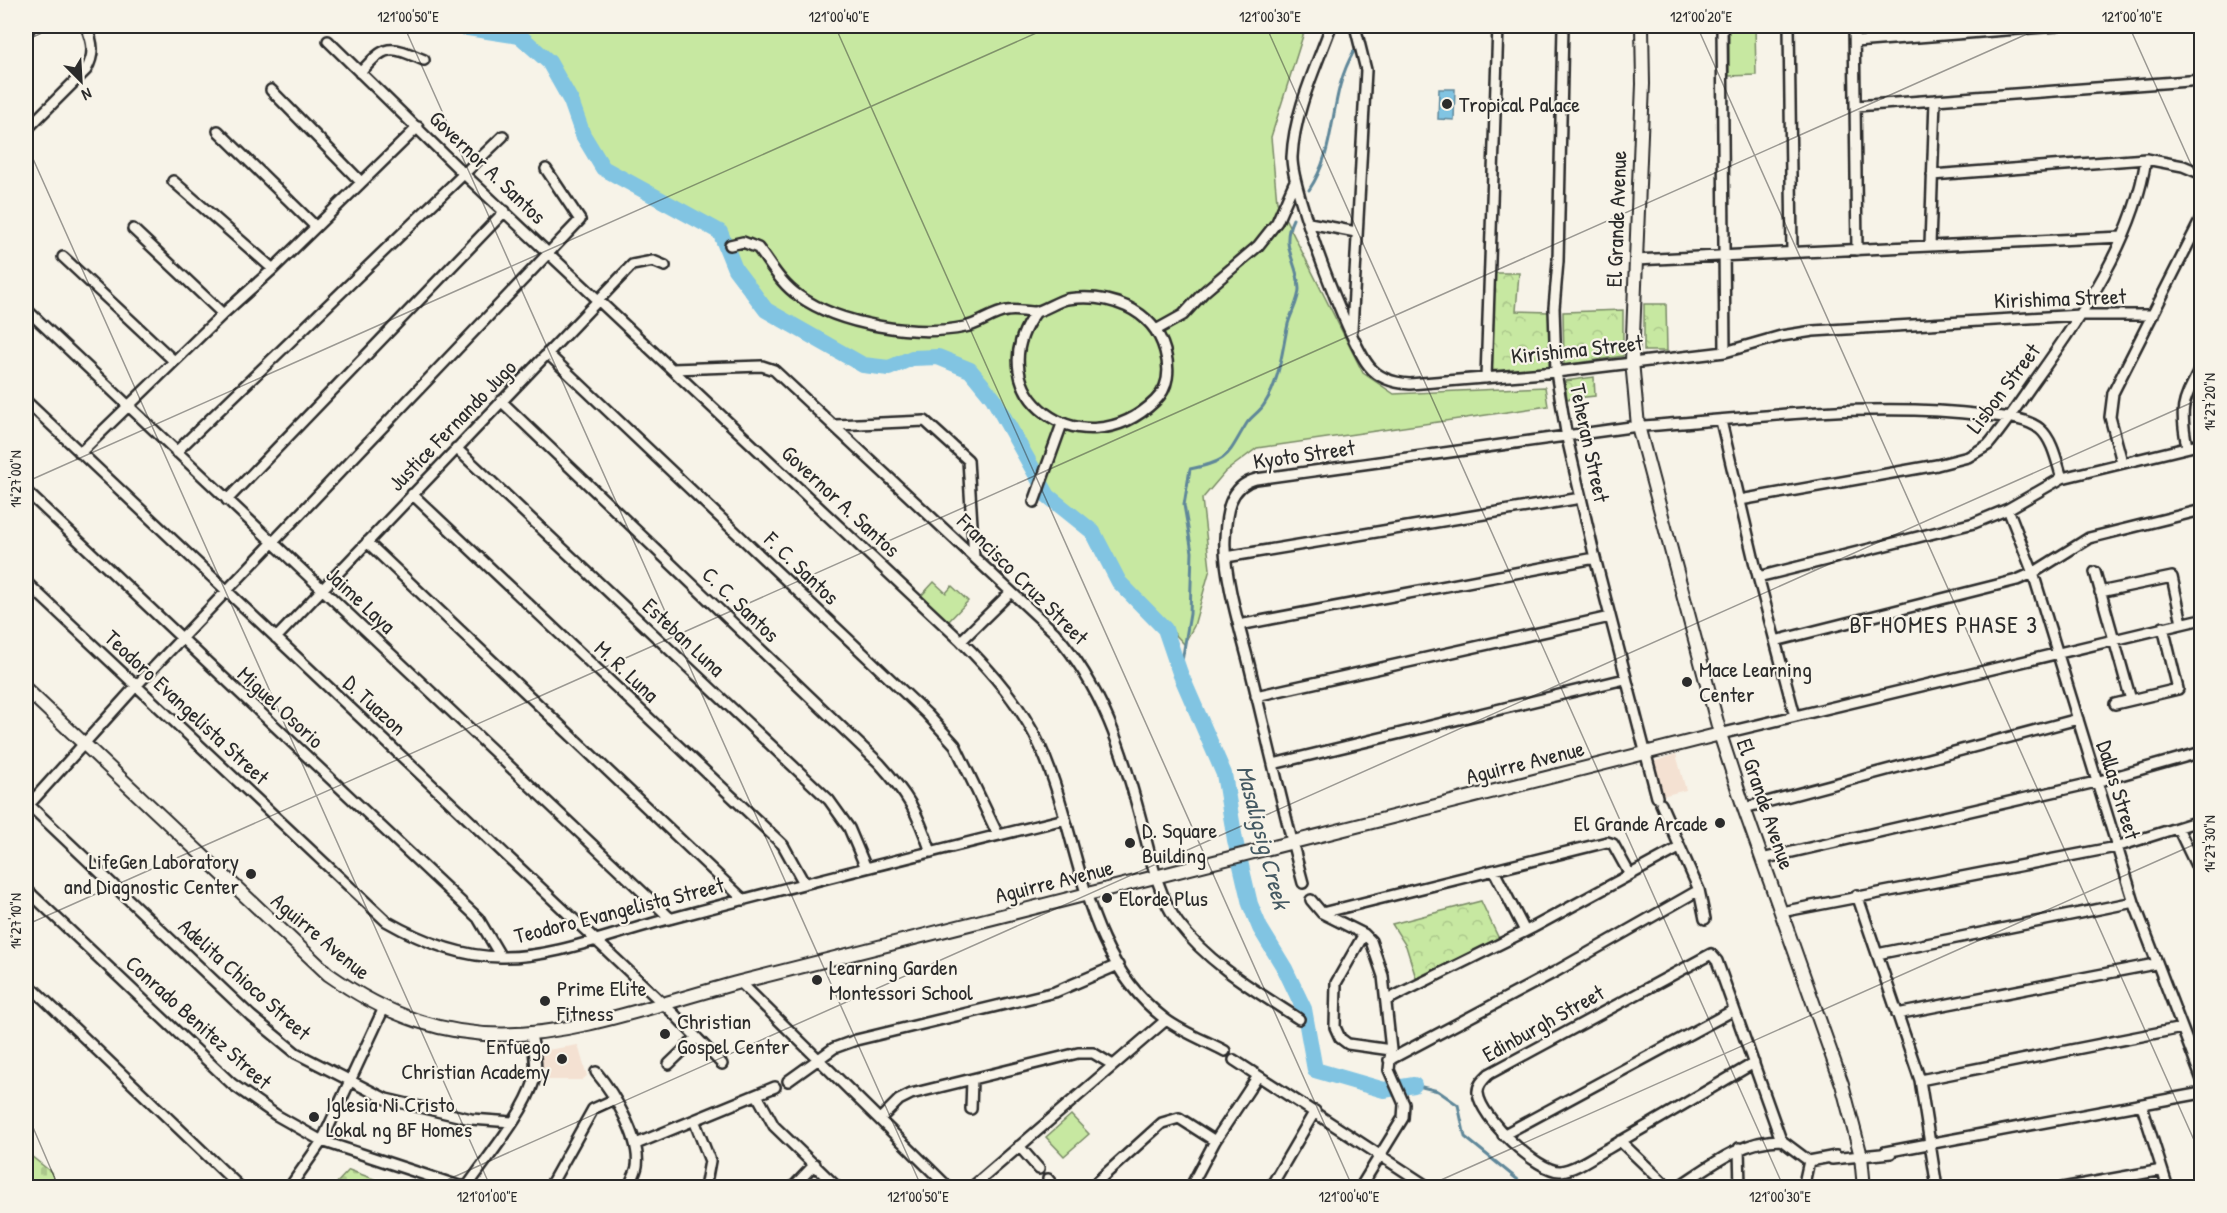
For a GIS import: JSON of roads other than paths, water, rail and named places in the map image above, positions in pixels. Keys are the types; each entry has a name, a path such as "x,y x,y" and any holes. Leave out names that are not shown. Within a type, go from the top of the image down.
{"street":[{"path":"26,126 30,126 86,70 92,59 93,49 87,26"},
{"name":"Kirishima Street","path":"1331,26 1295,133 1292,158 1294,183 1332,288 1352,332 1370,366 1379,375 1395,382 1410,384 1556,372 1632,361 1725,352 1781,336 1814,330 2080,315 2153,315"},
{"path":"1352,332 1366,70 1355,26"},
{"path":"1486,378 1498,26"},
{"name":"Teheran Street","path":"1563,26 1558,261 1554,308 1556,372 1567,438 1595,558 1645,753 1659,801 1699,890 1705,919"},
{"name":"El Grande Avenue","path":"1642,26 1643,84 1632,361 1641,424 1720,734 1842,1084 1855,1156 1864,1188"},
{"path":"1722,26 1725,352"},
{"path":"1789,26 1792,252"},
{"path":"1854,26 1857,250"},
{"path":"1855,42 2057,26"},
{"name":"Governor A. Santos","path":"328,41 463,173 961,640 993,674 1029,724 1055,782 1086,895 1103,938 1118,965 1150,1006 1166,1020 1225,1051"},
{"path":"360,73 380,52 387,48 398,49 424,60"},
{"path":"1856,106 2202,80"},
{"path":"271,90 361,182"},
{"path":"1930,245 1935,100"},
{"path":"80,453 418,127"},
{"path":"218,131 315,226"},
{"path":"176,452 503,136"},
{"path":"1932,175 2146,159 2183,166 2202,174"},
{"name":"Lisbon Street","path":"1740,500 1956,461 1988,445 2080,315 2122,237 2138,201 2146,159"},
{"path":"27,805 136,686 274,544 580,220 546,169"},
{"path":"173,181 273,269"},
{"path":"1156,330 1183,315 1204,292 1258,246 1277,222 1294,183"},
{"path":"227,500 505,211"},
{"path":"2122,462 2110,417 2110,404 2116,386 2202,217"},
{"path":"1309,223 1356,232"},
{"path":"133,229 223,314"},
{"path":"1635,260 2122,237"},
{"path":"730,245 752,243 799,297 845,317 871,324 895,328 955,328 977,323 1005,311 1036,312"},
{"path":"63,257 174,361"},
{"name":"Justice Fernando Jugo","path":"276,638 632,265 653,261 665,266"},
{"path":"1087,297 1108,299 1127,306 1146,318 1156,330 1164,346 1169,373 1158,398 1144,411 1118,426 1091,430 1062,424 1034,404 1023,383 1020,369 1021,339 1027,324 1036,312 1049,304 1087,297"},
{"name":"Jaime Laya","path":"26,309 670,918"},
{"name":"F. C. Santos","path":"547,353 927,714 955,745 998,835"},
{"path":"2187,447 2181,415 2183,404 2202,365"},
{"name":"Francisco Cruz Street","path":"672,369 762,366 783,376 1062,640 1096,691 1118,742 1157,877 1177,921 1208,955 1299,1019"},
{"name":"D. Tuazon","path":"26,401 662,1003 722,1064"},
{"name":"C. C. Santos","path":"501,401 879,763 905,791 921,823 931,852"},
{"name":"Kyoto Street","path":"1303,882 1239,625 1226,557 1224,540 1230,504 1233,494 1247,482 1567,438 1641,424 1721,421 1895,408 2008,417 2027,422 2041,430 2050,445 2062,478"},
{"path":"836,425 925,421 968,460 974,557"},
{"path":"1721,421 1758,577 1795,716"},
{"path":"1036,497 1062,424"},
{"path":"1758,577 1954,529 2008,509 2062,478 2202,444"},
{"name":"Esteban Luna","path":"456,448 829,800 849,828 866,868"},
{"name":"Miguel Osorio","path":"26,491 478,918 501,957"},
{"name":"M. R. Luna","path":"412,494 783,845 804,883"},
{"path":"1226,557 1581,498"},
{"name":"Dallas Street","path":"2008,509 2033,573 2134,902 2202,1080"},
{"path":"1775,641 1997,585 2033,573 2090,538 2202,510"},
{"path":"367,542 744,900"},
{"path":"1239,625 1595,558"},
{"path":"2095,572 2131,700"},
{"path":"2100,592 2172,577 2182,623"},
{"name":"Teodoro Evangelista Street","path":"26,582 386,921 440,947 471,955 501,957 548,952 804,883 1065,819"},
{"path":"961,640 1011,592"},
{"path":"1257,696 1610,617"},
{"name":"Aguirre Avenue","path":"26,689 296,947 328,974 383,1010 437,1028 492,1036 531,1035 578,1027 740,982 1720,734 2202,619"},
{"path":"2115,704 2178,689 2163,627"},
{"path":"1273,764 1625,679"},
{"path":"1744,808 2078,719"},
{"path":"1762,859 2096,782 2202,752"},
{"name":"Adelita Chioco Street","path":"27,805 251,1016 296,1053 386,1099 471,1119 512,1122"},
{"path":"1781,912 2116,847 2202,820"},
{"path":"2178,828 2202,878"},
{"path":"1322,913 1607,842 1613,844 1629,873"},
{"path":"1387,1000 1525,931 1679,848"},
{"path":"1494,871 1525,931"},
{"name":"Conrado Benitez Street","path":"26,890 232,1084 276,1115 322,1141 462,1187 471,1181"},
{"path":"1364,934 1336,983 1335,1027 1340,1038 1348,1044 1390,1055 1555,972 1699,890"},
{"path":"1857,896 1920,1080 1937,1188"},
{"path":"1311,900 1322,913 1364,934 1371,941 1378,954 1387,1000 1393,1082 1404,1104 1403,1118 1360,1188"},
{"path":"1877,954 2134,902"},
{"name":"Edinburgh Street","path":"1734,1010 1714,955 1707,955 1489,1074 1479,1085 1478,1092 1485,1109 1503,1135 1550,1168 1560,1171 1572,1168 1620,1142 1754,1064"},
{"path":"1897,1014 2156,964"},
{"path":"788,1081 834,1048 855,1040 1055,992 1118,965"},
{"path":"26,982 241,1188"},
{"path":"740,982 949,1188"},
{"path":"289,1188 322,1141 383,1010"},
{"path":"1503,1135 1734,1010 1780,1140 1809,1161 1885,1152 2142,1106 2202,1093"},
{"path":"971,1188 1166,1020"},
{"path":"1920,1080 2182,1028"},
{"path":"479,1188 471,1181 512,1122 534,1080 535,1054 531,1035"},
{"path":"669,1064 696,1038"},
{"path":"880,1119 899,1100 911,1094 1078,1053 1093,1053 1113,1065"},
{"path":"1234,1060 1430,1188"},
{"path":"596,1072 615,1100 636,1144 638,1164 628,1188"},
{"path":"1190,1188 1215,1141 1258,1076"},
{"path":"971,1109 972,1078"},
{"path":"636,1144 775,1087"},
{"path":"757,1095 774,1126 838,1188"},
{"path":"549,1188 593,1109 615,1100"},
{"path":"2142,1106 2168,1188"},
{"path":"1270,1188 1315,1111"},
{"path":"1089,1188 1162,1124 1179,1118 1215,1141"},
{"path":"694,1120 710,1161 705,1188"},
{"path":"1676,1188 1739,1148 1753,1142 1780,1140"},
{"path":"1620,1142 1669,1188"},
{"path":"1019,1146 1039,1169"},
{"path":"1739,1148 1740,1188"},
{"path":"1803,1188 1809,1161"},
{"path":"792,1188 815,1164"},
{"path":"2062,1188 2162,1170"},
{"path":"1048,1179 1055,1188"}],"water":[{"name":"Tropical Palace","path":"1439,89 1455,89 1454,120 1438,119"}],"waterway":[{"name":"Masaligsig Creek","path":"455,26 520,36 549,62 571,101 583,135 603,168 720,232 735,269 766,310 863,365 889,368 912,358 938,357 970,370 993,398 1048,496 1093,532 1119,582 1165,629 1180,673 1224,774 1235,840 1250,904 1260,928 1285,969 1304,1009 1315,1070 1384,1090 1414,1085"},
{"name":"Masaligsig Creek","path":"1367,30 1368,26"},
{"name":"Masaligsig Creek","path":"1309,190 1325,156 1340,86 1354,51"},
{"name":"Masaligsig Creek","path":"1180,673 1190,614 1192,552 1184,505 1190,469 1213,463 1226,455 1247,423 1263,406 1274,385 1288,324 1299,293 1298,279 1288,246 1289,229 1293,219"},
{"name":"Masaligsig Creek","path":"1414,1085 1438,1091 1458,1105 1465,1137 1528,1188"}],"place":[{"name":"Tropical Palace","path":"1447,104"},
{"name":"Mace Learning Center","path":"1687,682"},
{"name":"El Grande Arcade","path":"1720,823"},
{"name":"D. Square Building","path":"1130,843"},
{"name":"LifeGen Laboratory and Diagnostic Center","path":"251,874"},
{"name":"Elorde Plus","path":"1107,898"},
{"name":"Learning Garden Montessori School","path":"817,980"},
{"name":"Prime Elite Fitness","path":"545,1001"},
{"name":"Christian Gospel Center","path":"665,1034"},
{"name":"Enfuego Christian Academy","path":"562,1059"},
{"name":"Iglesia Ni Cristo Lokal ng BF Homes","path":"314,1117"}],"district":[{"name":"BF HOMES PHASE 3","path":"1944,625"}]}
